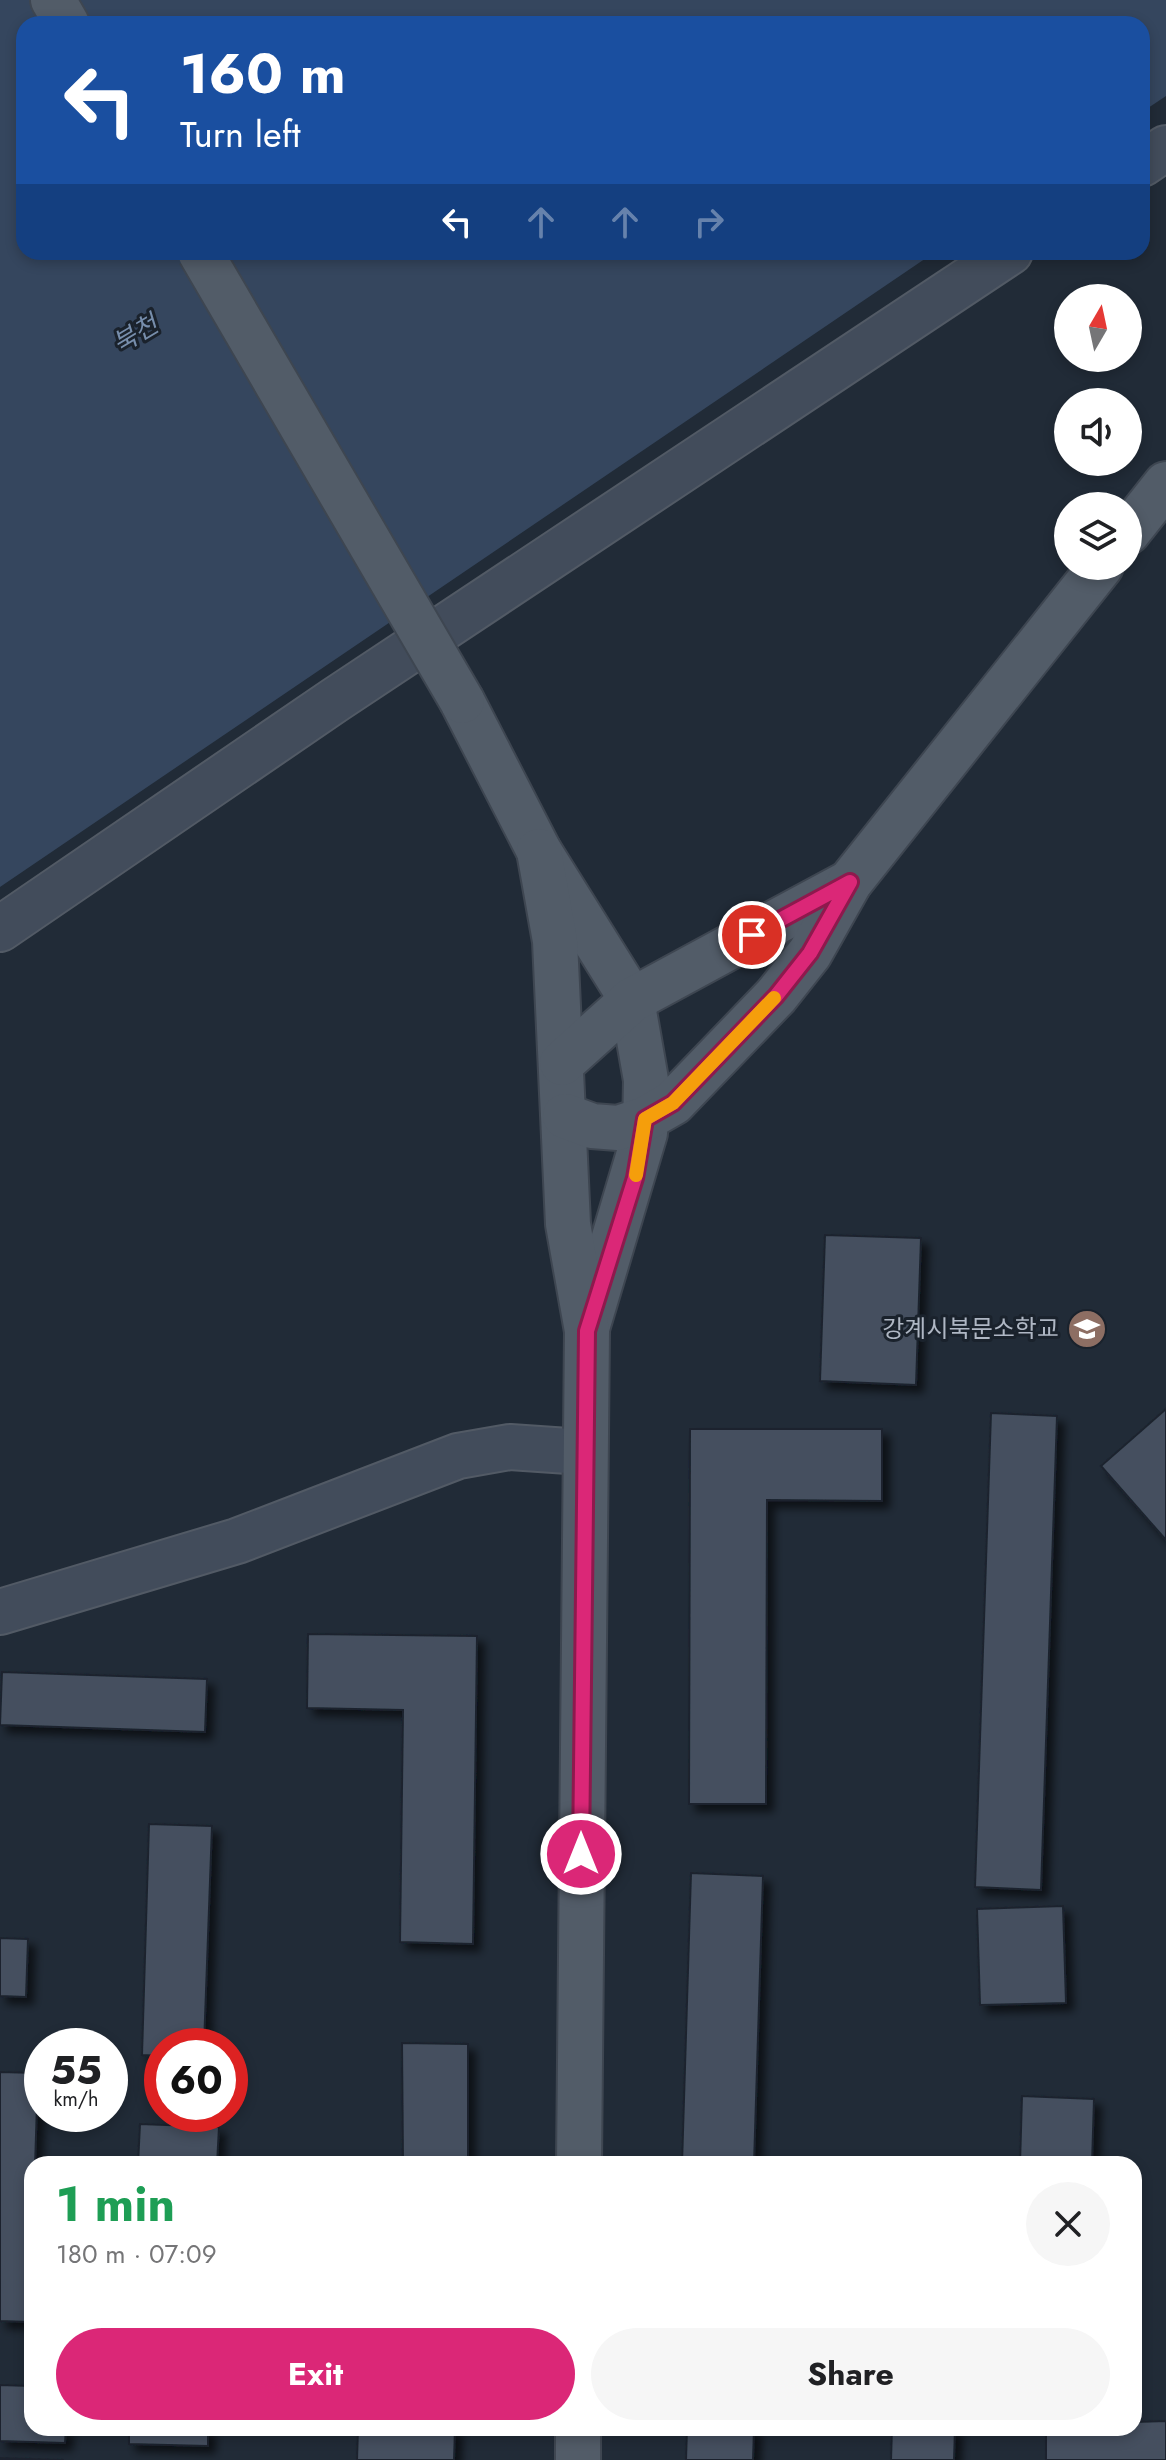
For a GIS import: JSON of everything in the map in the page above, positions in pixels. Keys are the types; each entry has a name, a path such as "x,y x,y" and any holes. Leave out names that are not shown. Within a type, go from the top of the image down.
{"main road":[{"path":"205,260 462,701 539,851 632,1000 646,1080 645,1119 635,1178 587,1331"},
{"path":"1142,514 1166,484"},
{"path":"565,1116 592,1126 618,1128 645,1119 673,1103 776,996 810,953 850,882 1090,580"},
{"path":"539,851 555,941 568,1224 587,1331 583,1452 579,2156"},
{"path":"562,1063 632,1000 850,882"},
{"path":"578,2436 578,2460"}],"street":[{"path":"0,929 335,700 998,260"},
{"path":"0,1612 237,1541 458,1456 510,1447 583,1452"}],"water":[{"name":"북천","path":"0,0 1166,0 1166,96 1150,107 1150,16 16,16 16,260 923,260 0,887"}],"building":[{"path":"825,1235 921,1238 916,1385 820,1381"},
{"path":"1166,1409 1166,1540 1101,1466"},
{"path":"991,1413 1057,1416 1041,1890 975,1887"},
{"path":"690,1429 882,1429 882,1501 767,1500 766,1804 689,1804"},
{"path":"308,1634 477,1636 473,1944 400,1942 403,1710 307,1708"},
{"path":"2,1672 207,1679 205,1732 0,1725"},
{"path":"149,1824 212,1826 205,2028 144,2028 142,2055"},
{"path":"691,1873 763,1876 754,2156 682,2156"},
{"path":"1063,1906 1066,2003 980,2005 977,1909"},
{"path":"0,1938 28,1939 26,1997 0,1996"},
{"path":"402,2043 468,2044 468,2156 403,2156"},
{"path":"0,2072 24,2073 24,2132 36,2132 35,2156 24,2156 24,2322 0,2321"},
{"path":"1022,2096 1094,2099 1092,2156 1020,2156"},
{"path":"140,2124 144,2124 144,2132 219,2132 217,2156 138,2156"},
{"path":"0,2385 24,2386 24,2436 65,2436 65,2443 0,2441"},
{"path":"1166,2421 1166,2460 1046,2460 1046,2436 1142,2436 1142,2422"},
{"path":"129,2436 208,2436 208,2446 129,2444"},
{"path":"358,2436 455,2436 454,2460 357,2460"},
{"path":"687,2436 754,2436 753,2460 686,2460"},
{"path":"892,2436 955,2436 954,2460 891,2460"},
{"path":"0,2458 64,2460 0,2460"}],"slow traffic":[{"path":"636,1175 645,1119 673,1103 774,998"}],"place":[{"name":"강계시북문소학교","path":"1087,1329"}],"route":[{"path":"581,1854 583,1452 587,1331 635,1178 645,1119 673,1103 776,996 810,953 850,882 752,935"}]}
